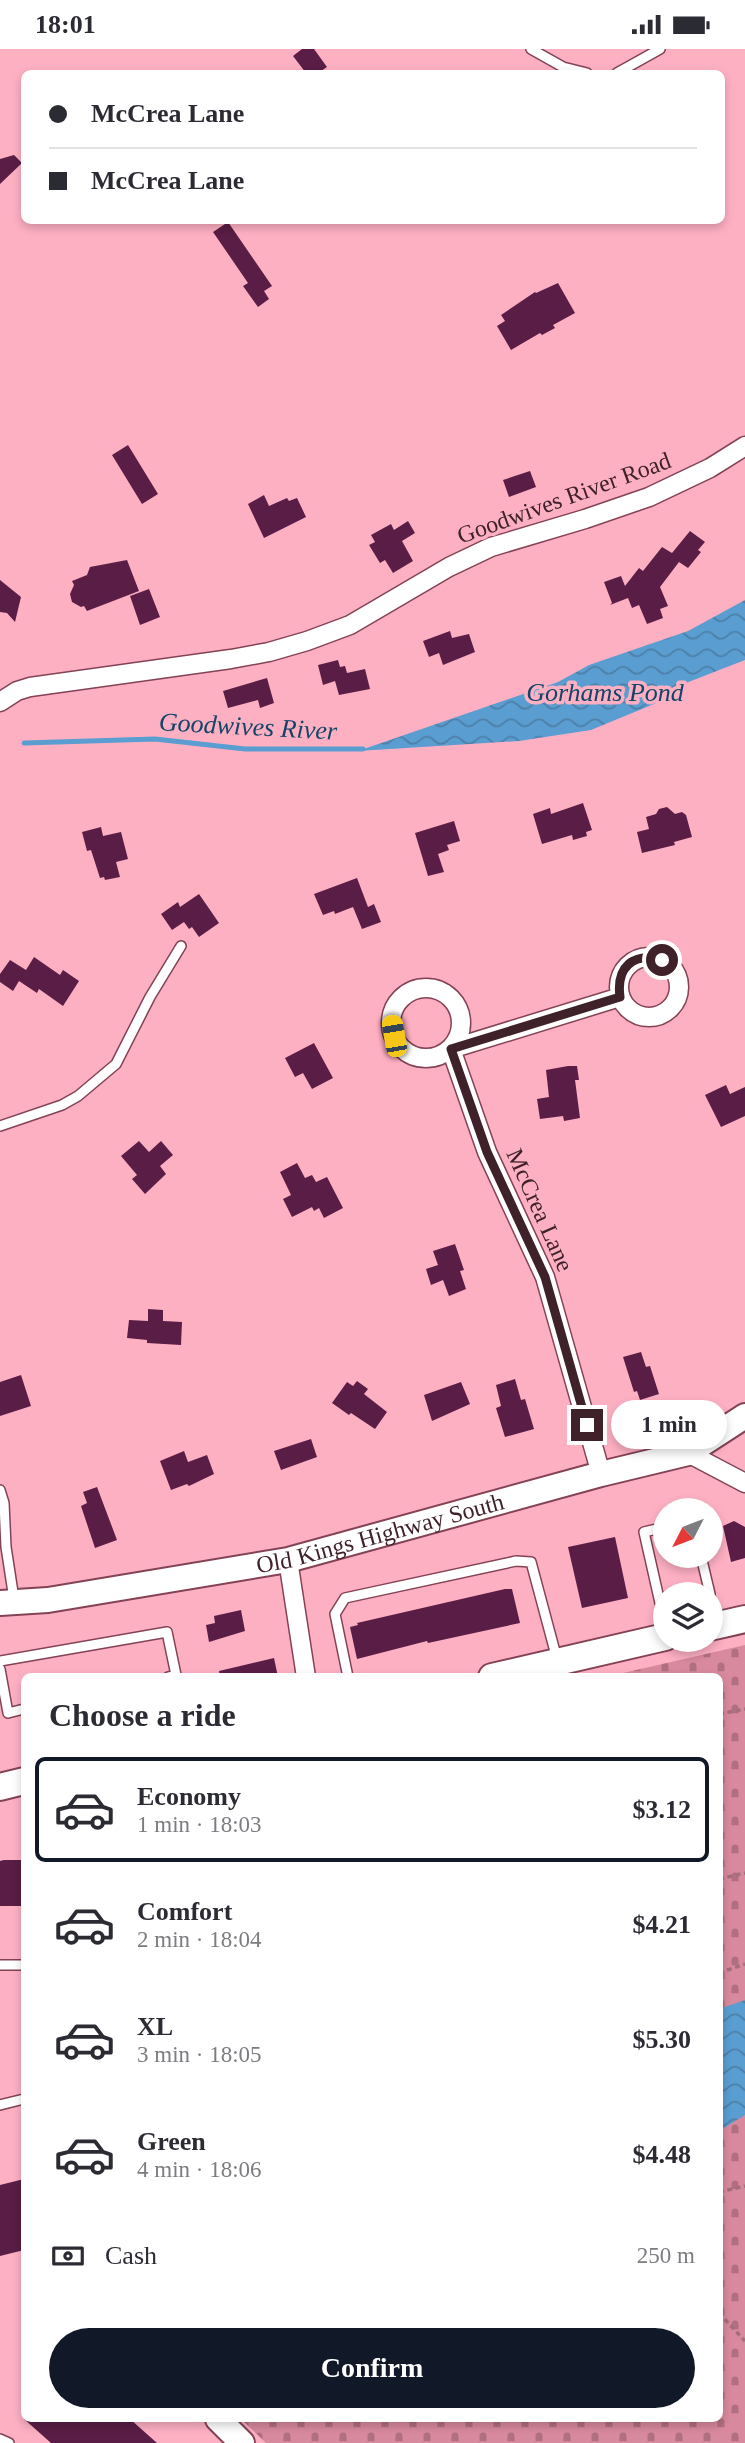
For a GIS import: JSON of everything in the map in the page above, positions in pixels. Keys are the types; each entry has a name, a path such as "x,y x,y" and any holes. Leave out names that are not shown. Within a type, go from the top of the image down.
{"main road":[{"path":"723,1625 745,1619"},
{"path":"508,1673 653,1640"},
{"path":"0,1787 21,1782"}],"street":[{"name":"Goodwives River Road","path":"0,702 17,691 30,687 231,659 307,641 350,625 449,567 491,547 585,519 649,496 710,468 745,446"},
{"path":"451,1049 459,1037 462,1024 459,1010 448,996 427,988 413,990 402,998 394,1009 391,1022 394,1036 401,1048 412,1056 426,1059 620,997"},
{"name":"McCrea Lane","path":"451,1049 487,1152 545,1277 601,1474"},
{"name":"Old Kings Highway South","path":"7,1602 48,1600 288,1560 601,1474 688,1453 745,1416"},
{"path":"688,1453 745,1483"},
{"path":"288,1560 305,1673"},
{"path":"221,2422 242,2443"}],"lane":[{"path":"531,49 563,67 575,70"},
{"path":"622,70 660,49"},
{"path":"0,1126 62,1105 78,1096 116,1064 150,997 181,946"},
{"path":"0,1490 4,1503 7,1602"},
{"path":"653,1530 644,1532 655,1582"},
{"path":"347,1673 335,1614 345,1598 516,1561 531,1562 558,1661"},
{"path":"0,1661 167,1632 176,1673"},
{"path":"0,1669 8,1713 21,1710"},
{"path":"0,1965 21,1965"},
{"path":"0,2105 21,2100"},
{"path":"0,2439 9,2443"}],"path":[{"path":"723,1713 745,1709"},
{"path":"723,1878 745,1873"},
{"path":"723,1972 745,1964"},
{"path":"723,2191 745,2186"},
{"path":"723,2317 745,2341"}],"green space":[{"path":"745,1645 745,2443 266,2443 244,2422 723,2422 723,1673 623,1673"}],"water":[{"name":"Gorhams Pond","path":"745,600 745,660 686,683 654,704 591,730 519,741 358,751 558,682 589,665 688,631"},
{"path":"745,2000 745,2115 723,2129 723,2008"}],"building":[{"path":"302,49 314,49 327,67 322,70 304,70 293,56"},
{"path":"14,155 21,164 0,184 0,159"},
{"path":"229,224 272,286 264,291 269,299 258,307 243,286 248,283 213,232"},
{"path":"558,283 575,313 553,325 555,328 542,335 540,333 511,350 497,326 505,321 501,315 535,292"},
{"path":"128,445 158,494 142,504 112,455"},
{"path":"530,471 536,487 509,497 503,480"},
{"path":"264,495 269,506 287,498 289,501 297,498 306,517 264,538 248,504"},
{"path":"408,521 415,533 402,541 413,561 393,573 385,560 380,563 369,545 375,542 371,535 391,524 394,530"},
{"path":"690,531 705,542 698,550 701,552 688,568 679,562 660,587 668,606 660,609 663,618 647,624 639,605 632,608 628,598 610,605 612,603 604,582 621,576 625,586 639,568 643,571 662,547 672,553"},
{"path":"127,560 139,591 87,611 84,606 72,602 72,581 87,575 90,567"},
{"path":"0,580 21,597 15,622 7,613 0,612"},
{"path":"149,589 160,617 140,625 130,596"},
{"path":"450,631 452,638 469,634 475,652 443,665 439,653 429,657 423,641"},
{"path":"338,660 340,667 345,666 347,673 365,669 370,689 339,695 335,681 323,685 318,665"},
{"path":"267,678 274,703 260,708 258,700 228,708 223,691"},
{"path":"583,803 592,830 586,832 587,836 573,840 572,835 542,844 533,814 550,808 551,814"},
{"path":"667,807 675,814 682,812 686,815 692,837 674,842 675,845 642,853 637,832 649,829 646,817"},
{"path":"454,821 460,841 447,845 449,850 438,854 444,872 428,876 415,833"},
{"path":"101,827 103,836 121,832 128,859 116,862 120,877 105,880 104,877 100,878 91,850 87,851 82,832"},
{"path":"357,878 368,907 374,904 381,922 362,929 353,907 335,914 334,911 323,915 314,894"},
{"path":"199,894 219,923 199,937 192,927 189,929 184,922 172,930 161,914 178,902 180,907"},
{"path":"34,957 60,975 63,970 79,981 63,1006 39,989 37,993 19,981 13,991 0,982 0,974 10,960 26,970"},
{"path":"314,1043 333,1078 312,1089 303,1073 295,1077 285,1058"},
{"path":"577,1066 579,1080 575,1080 580,1118 564,1121 563,1116 540,1119 537,1099 549,1097 546,1070"},
{"path":"726,1085 730,1094 745,1087 745,1116 721,1127 705,1095"},
{"path":"139,1141 149,1152 161,1141 173,1155 160,1166 166,1174 145,1194 132,1179 137,1175 121,1156"},
{"path":"297,1163 305,1178 312,1175 316,1182 327,1177 343,1208 324,1218 319,1208 314,1211 312,1207 292,1217 283,1199 291,1195 280,1172"},
{"path":"455,1244 464,1270 460,1271 466,1289 449,1296 443,1280 431,1285 426,1269 438,1265 433,1251"},
{"path":"148,1309 163,1310 163,1321 182,1322 181,1345 147,1343 147,1340 127,1338 129,1320 148,1321"},
{"path":"641,1352 646,1367 650,1366 659,1394 640,1400 637,1391 634,1392 623,1357"},
{"path":"21,1375 31,1406 0,1416 0,1382"},
{"path":"515,1379 521,1400 525,1399 534,1429 505,1437 496,1408 501,1406 496,1385"},
{"path":"357,1381 368,1389 364,1394 387,1412 375,1429 332,1403 347,1382 353,1386"},
{"path":"461,1382 470,1404 432,1421 424,1395"},
{"path":"311,1439 317,1457 281,1470 274,1451"},
{"path":"184,1451 188,1462 207,1455 214,1474 189,1486 187,1484 171,1490 160,1461"},
{"path":"97,1487 117,1540 95,1548 81,1506 87,1503 83,1492"},
{"path":"734,1521 745,1527 745,1558 731,1562 723,1526"},
{"path":"615,1537 628,1598 582,1608 568,1547"},
{"path":"512,1589 520,1623 428,1643 427,1641 357,1659 350,1627 358,1625 357,1623"},
{"path":"241,1610 245,1631 209,1642 206,1625 215,1623 214,1616"},
{"path":"274,1658 277,1673 219,1673"},
{"path":"21,1860 21,1906 0,1906 0,1861"},
{"path":"21,2180 21,2251 0,2256 0,2185"},
{"path":"27,2422 133,2422 157,2443 51,2443"}],"waterway":[{"name":"Goodwives River","path":"24,743 155,739 245,749 363,749"}],"route":[{"path":"587,1425 545,1277 487,1152 451,1049 620,997 618,985 621,973 629,964 639,958 651,956 662,960"}]}
